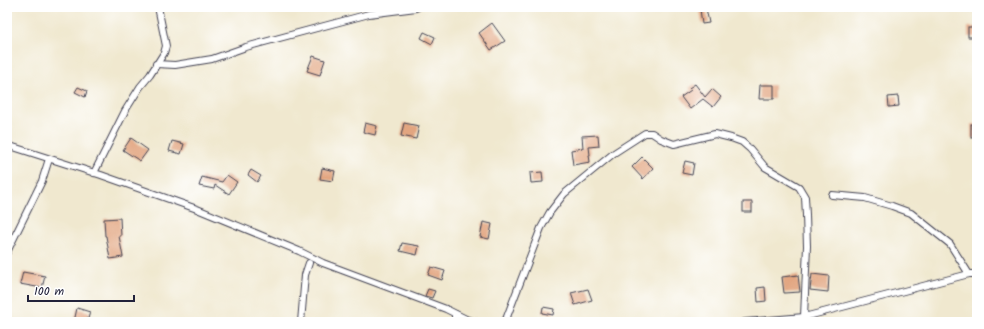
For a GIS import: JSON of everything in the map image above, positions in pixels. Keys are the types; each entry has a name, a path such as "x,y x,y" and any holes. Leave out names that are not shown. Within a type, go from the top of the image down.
{"street":[{"path":"94,173 125,111 164,53 166,46 158,7"},
{"path":"156,64 175,65 212,59 246,47 369,14 418,7"},
{"path":"505,322 541,228 550,212 564,194 614,153 645,133 652,133 661,139 674,144 715,134 731,138 742,142 765,168 799,187 805,197 806,214 807,246 804,317"},
{"path":"7,145 198,209 299,251 323,263 446,309 468,320 476,322"},
{"path":"7,252 42,181 49,159"},
{"path":"832,195 865,198 911,213 950,244 969,274"},
{"path":"299,251 309,263"},
{"path":"309,263 323,263"},
{"path":"301,322 305,275 309,263"},
{"path":"745,322 804,317 969,274 977,274"},
{"path":"455,314 455,322"}],"building":[{"path":"706,8 709,23 702,24 700,9"},
{"path":"492,23 505,41 491,50 479,33"},
{"path":"968,27 977,27 977,37 968,37"},
{"path":"424,32 435,37 432,44 421,38"},
{"path":"313,56 325,60 320,75 307,71"},
{"path":"695,84 705,97 712,89 721,97 713,107 703,99 690,109 681,97 691,90 689,88"},
{"path":"760,85 774,85 774,99 759,99"},
{"path":"78,87 87,91 85,97 75,92"},
{"path":"898,96 899,106 889,107 888,97"},
{"path":"365,123 377,126 375,135 363,132"},
{"path":"404,123 419,126 416,139 401,136"},
{"path":"971,124 977,124 977,138 971,138"},
{"path":"598,135 599,146 589,147 590,162 573,165 571,150 583,148 582,136"},
{"path":"131,138 148,150 140,161 123,150"},
{"path":"172,141 184,144 181,154 169,151"},
{"path":"642,157 653,168 643,179 632,167"},
{"path":"685,161 694,163 692,175 682,173"},
{"path":"322,168 335,171 333,181 320,179"},
{"path":"251,170 261,176 257,182 248,175"},
{"path":"542,172 543,182 531,183 530,173"},
{"path":"227,175 237,182 229,194 215,185 214,189 199,186 202,177 222,182"},
{"path":"743,202 752,202 752,212 743,212"},
{"path":"120,218 121,236 119,236 123,257 110,259 105,236 104,219"},
{"path":"483,222 492,224 489,239 480,237"},
{"path":"402,243 419,246 417,255 400,251"},
{"path":"431,267 445,271 442,280 428,275"},
{"path":"23,272 45,276 42,288 20,284"},
{"path":"812,274 829,276 828,292 810,290"},
{"path":"798,275 800,292 784,293 782,277"},
{"path":"765,287 766,301 758,302 757,288"},
{"path":"428,289 435,291 432,298 425,296"},
{"path":"588,289 592,300 575,305 571,293"},
{"path":"543,307 554,309 553,315 542,313"},
{"path":"77,308 90,312 87,322 74,322"}]}
